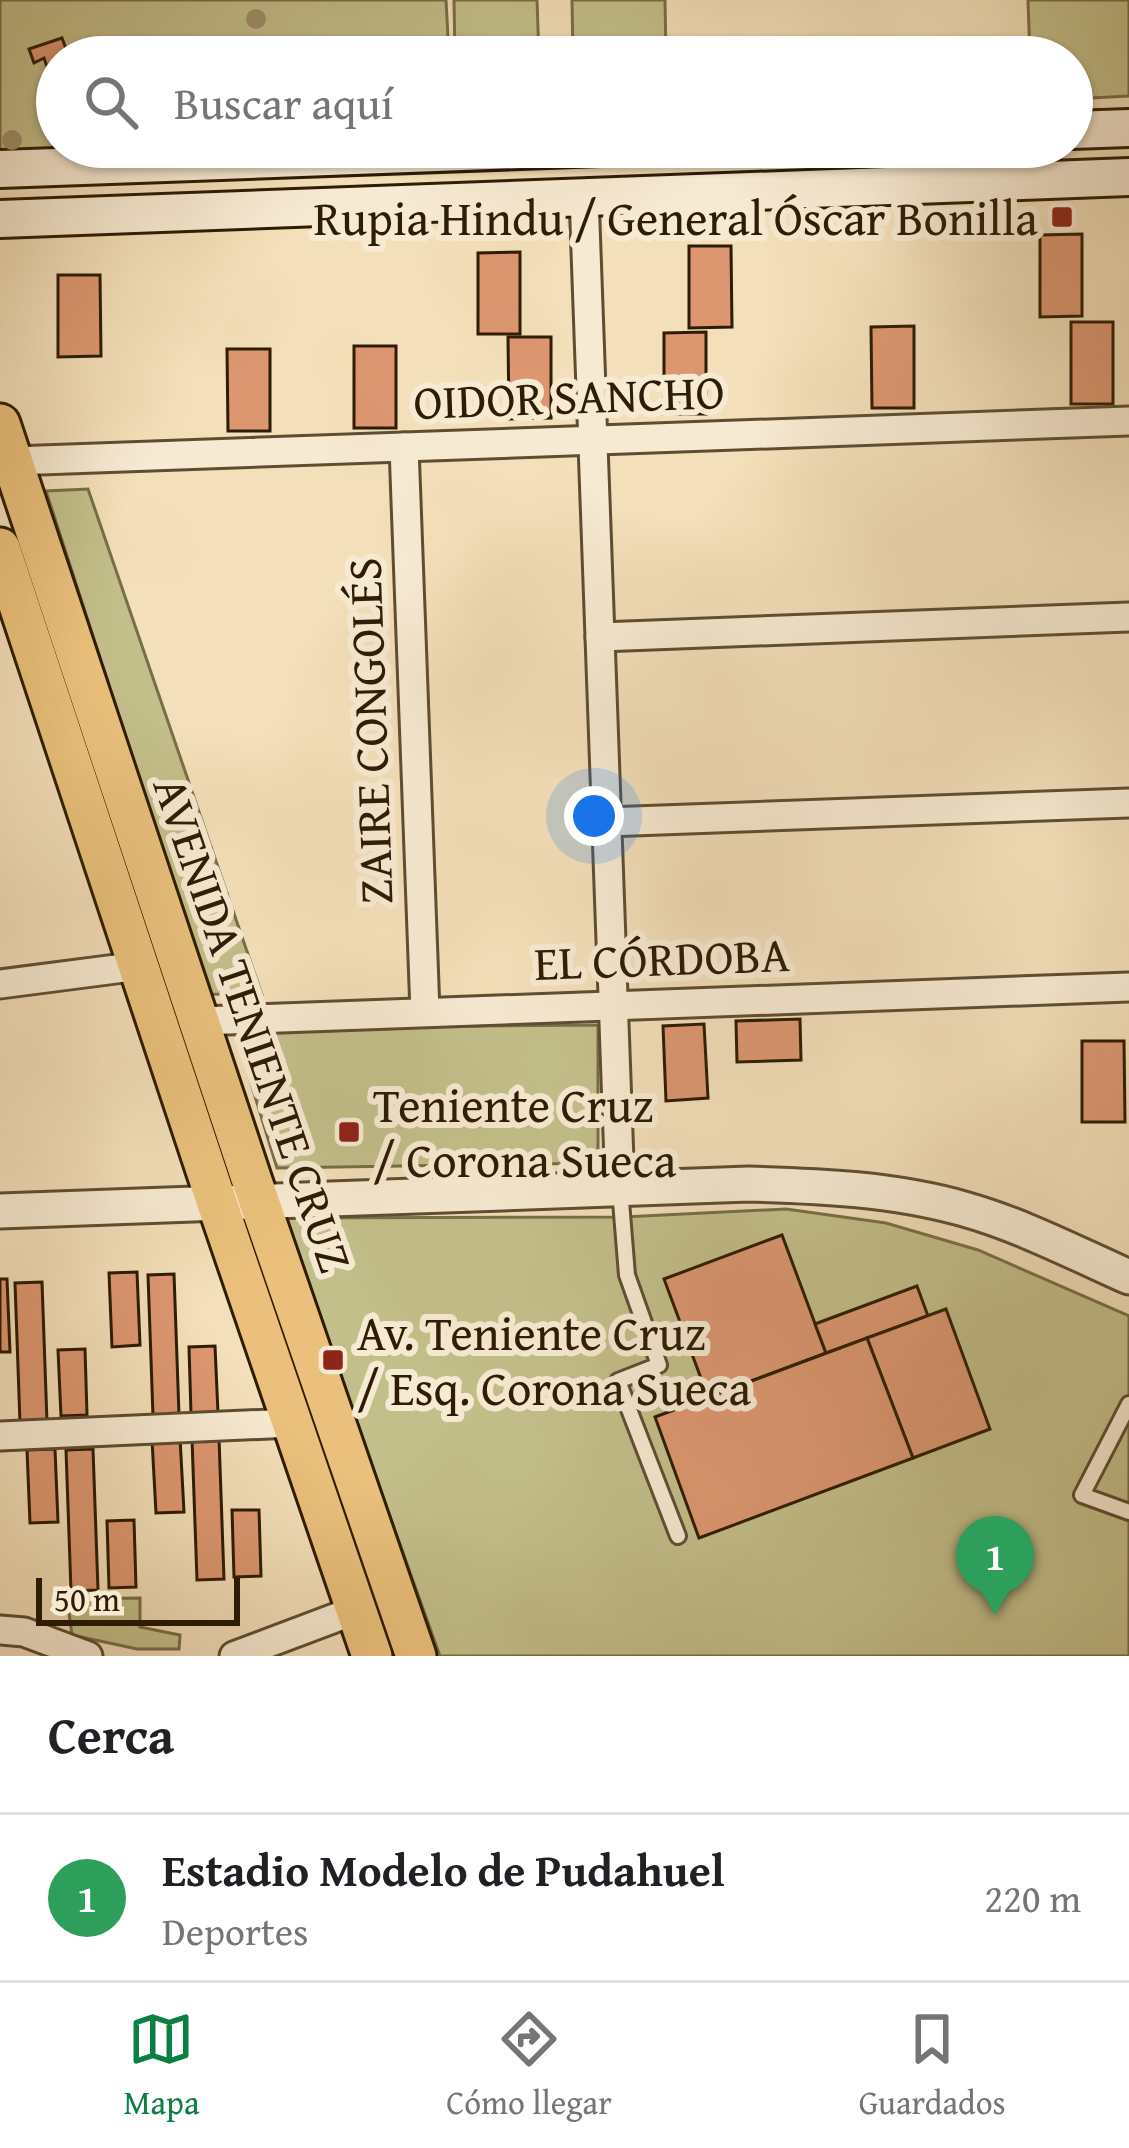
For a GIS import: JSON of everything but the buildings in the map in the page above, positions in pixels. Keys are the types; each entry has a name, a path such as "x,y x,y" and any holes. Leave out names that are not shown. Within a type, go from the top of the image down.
{"main road":[{"path":"1093,129 1129,128"},
{"path":"0,169 36,168"},
{"path":"0,219 1129,177"},
{"name":"AVENIDA TENIENTE CRUZ","path":"6,443 416,1656"},
{"name":"AVENIDA TENIENTE CRUZ","path":"0,548 372,1656"}],"street":[{"path":"584,196 620,1189"},
{"name":"OIDOR SANCHO","path":"6,443 404,447 1129,421"},
{"name":"ZAIRE CONGOLÉS","path":"404,447 424,1012"},
{"path":"600,638 1129,617"},
{"path":"606,822 1129,803"},
{"path":"0,984 139,966"},
{"name":"EL CÓRDOBA","path":"199,1021 1129,987"},
{"path":"0,1211 804,1185 963,1209 1129,1277"},
{"path":"0,1436 292,1423"},
{"path":"234,1656 356,1610"},
{"path":"0,1630 24,1632 88,1656"}],"lane":[{"path":"620,1189 627,1275 659,1365 618,1381 678,1535"},
{"path":"1129,1404 1082,1495 1129,1512"}],"shaded area":[{"path":"0,0 446,0 448,36 36,36 36,151 0,152"},
{"path":"454,0 537,0 538,36 455,36"},
{"path":"572,0 665,0 666,36 573,36"},
{"path":"1028,0 1129,0 1129,96 1093,98 1093,36 1029,36"},
{"path":"88,489 262,995 209,994 46,491"},
{"path":"598,1025 598,1163 277,1168 234,1028"},
{"path":"786,1209 886,1223 978,1250 1129,1316 1129,1656 440,1656 283,1218 623,1217"},
{"path":"140,1598 140,1627 180,1635 179,1649 137,1649 72,1635 67,1599"}],"place":[{"name":"Rupia Hindu / General Óscar Bonilla","path":"1062,217"},
{"name":"Teniente Cruz / Corona Sueca","path":"349,1132"},
{"name":"Av. Teniente Cruz / Esq. Corona Sueca","path":"333,1360"},
{"name":"Estadio Modelo de Pudahuel","path":"995,1615"}]}
